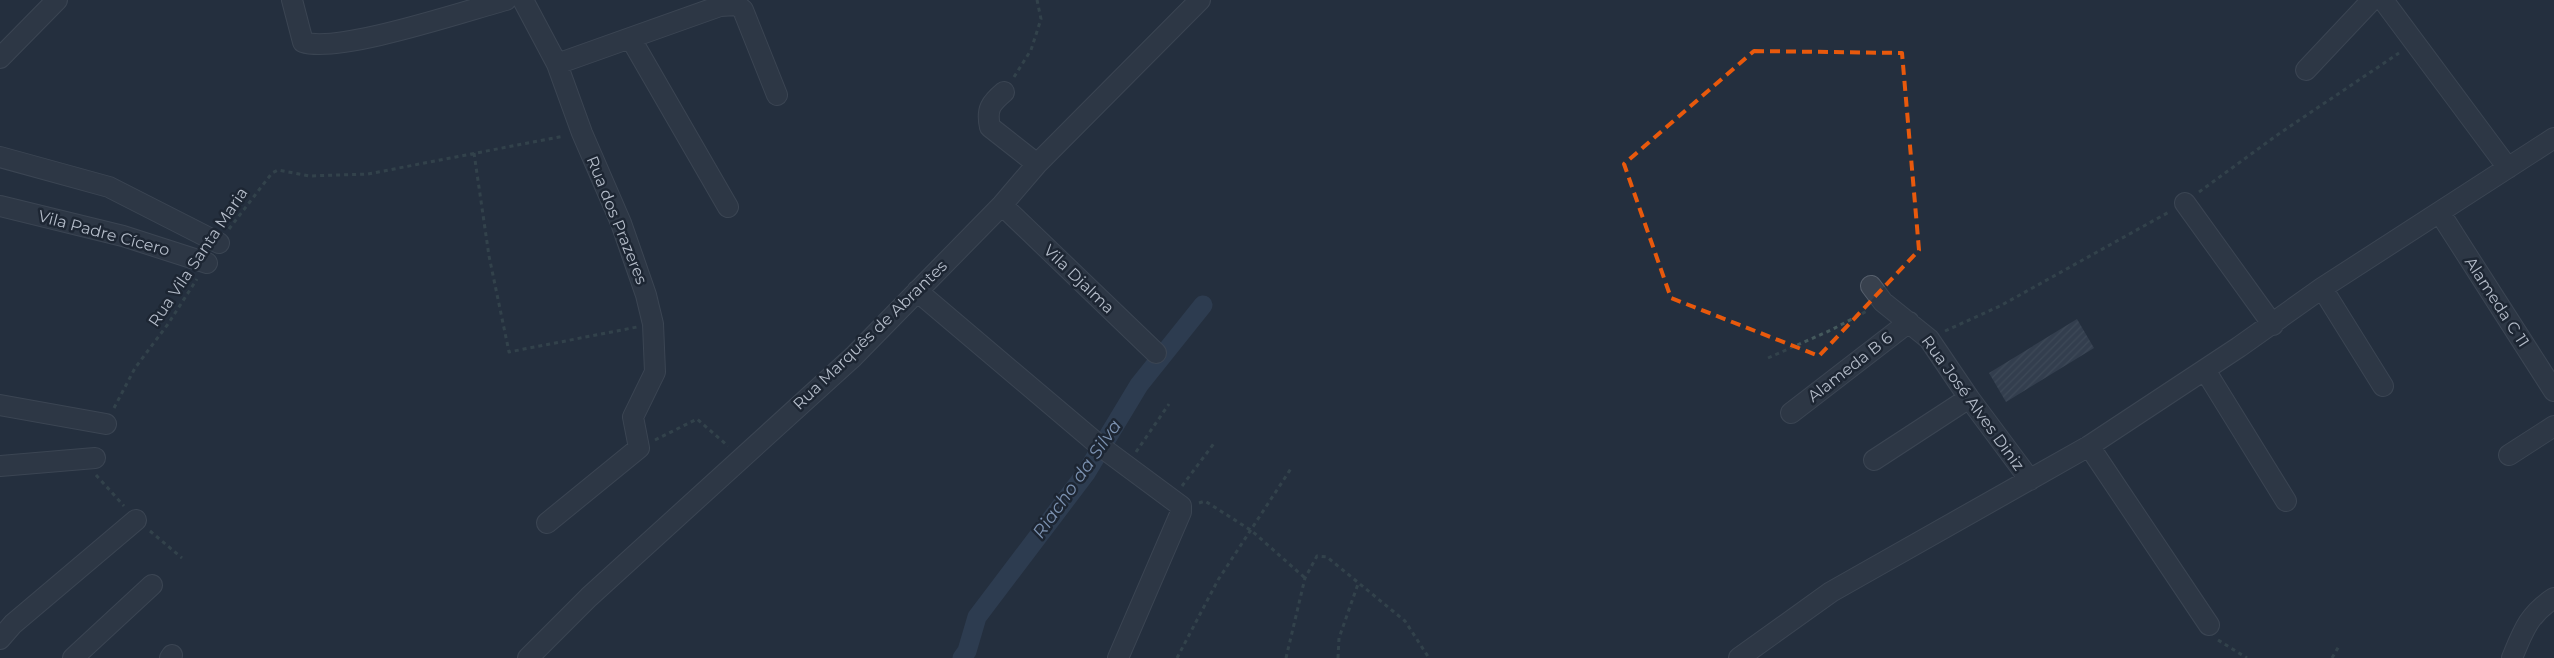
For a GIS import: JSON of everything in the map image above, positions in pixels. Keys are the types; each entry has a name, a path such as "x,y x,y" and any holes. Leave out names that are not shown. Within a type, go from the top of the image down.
{"street":[{"path":"0,58 57,0"},
{"path":"292,0 304,42 314,46 356,40 506,0"},
{"name":"Rua dos Prazeres","path":"523,0 558,64 582,133 621,223 646,295 653,324 655,372 633,417 638,448"},
{"name":"Rua Marquês de Abrantes","path":"528,658 589,597 853,357 1002,205 1036,164 1200,0"},
{"path":"2306,70 2372,0"},
{"path":"2392,3 2508,168"},
{"path":"558,64 720,6 737,5 743,10 776,95"},
{"path":"631,39 728,207"},
{"path":"1004,92 992,102 987,113 990,127 1036,164"},
{"path":"1739,658 1831,592 2089,446 2273,324 2322,288 2554,138"},
{"path":"0,157 109,187 219,243"},
{"path":"2185,203 2273,324"},
{"name":"Vila Djalma","path":"1002,205 1156,353"},
{"name":"Vila Padre Cícero","path":"0,206 123,236 206,263"},
{"name":"Alameda C 11","path":"2440,213 2554,391"},
{"path":"2322,288 2383,386"},
{"path":"917,291 1100,446 1177,502 1181,512 1118,658"},
{"name":"Rua José Alves Diniz","path":"1877,294 1929,339 1969,398 2030,480"},
{"name":"Alameda B 6","path":"1791,413 1909,322"},
{"path":"2205,370 2286,501"},
{"path":"1874,460 1969,398"},
{"path":"0,406 106,424"},
{"path":"2509,455 2554,426"},
{"path":"2089,446 2209,625"},
{"path":"547,522 638,448"},
{"path":"0,466 95,458"},
{"path":"0,639 13,624 136,520"},
{"path":"73,658 152,586"},
{"path":"2512,658 2528,621 2542,605 2554,598"}],"path":[{"path":"1004,92 1031,50 1042,19 1037,0"},
{"name":"Rua Vila Santa Maria","path":"219,243 272,173 278,170 309,176 368,174 582,133"},
{"path":"474,153 489,256 509,352 653,324"},
{"name":"Rua Vila Santa Maria","path":"106,424 135,368 168,324 206,263"},
{"path":"1768,358 1831,330 1877,294"},
{"path":"1122,462 1169,404"},
{"path":"638,448 697,419 742,458"},
{"path":"1177,502 1215,442"},
{"path":"95,458 95,474 136,520 182,558"},
{"path":"1178,658 1218,580 1252,531 1292,467"},
{"path":"1177,502 1205,502 1252,531 1305,578"},
{"path":"1285,657 1305,578 1317,556 1327,557 1333,564 1405,621 1429,658"},
{"path":"1338,658 1339,638 1358,584"},
{"path":"2209,625 2220,642 2247,658"},
{"path":"2332,658 2339,646"}],"highlighted area":[{"path":"1754,51 1902,53 1919,250 1819,356 1671,298 1624,164"}],"building":[{"path":"2077,319 2094,348 2006,402 1989,373"}],"waterway":[{"name":"Riacho da Silva","path":"962,658 967,651 977,617 1086,473 1139,385 1203,305"}]}
